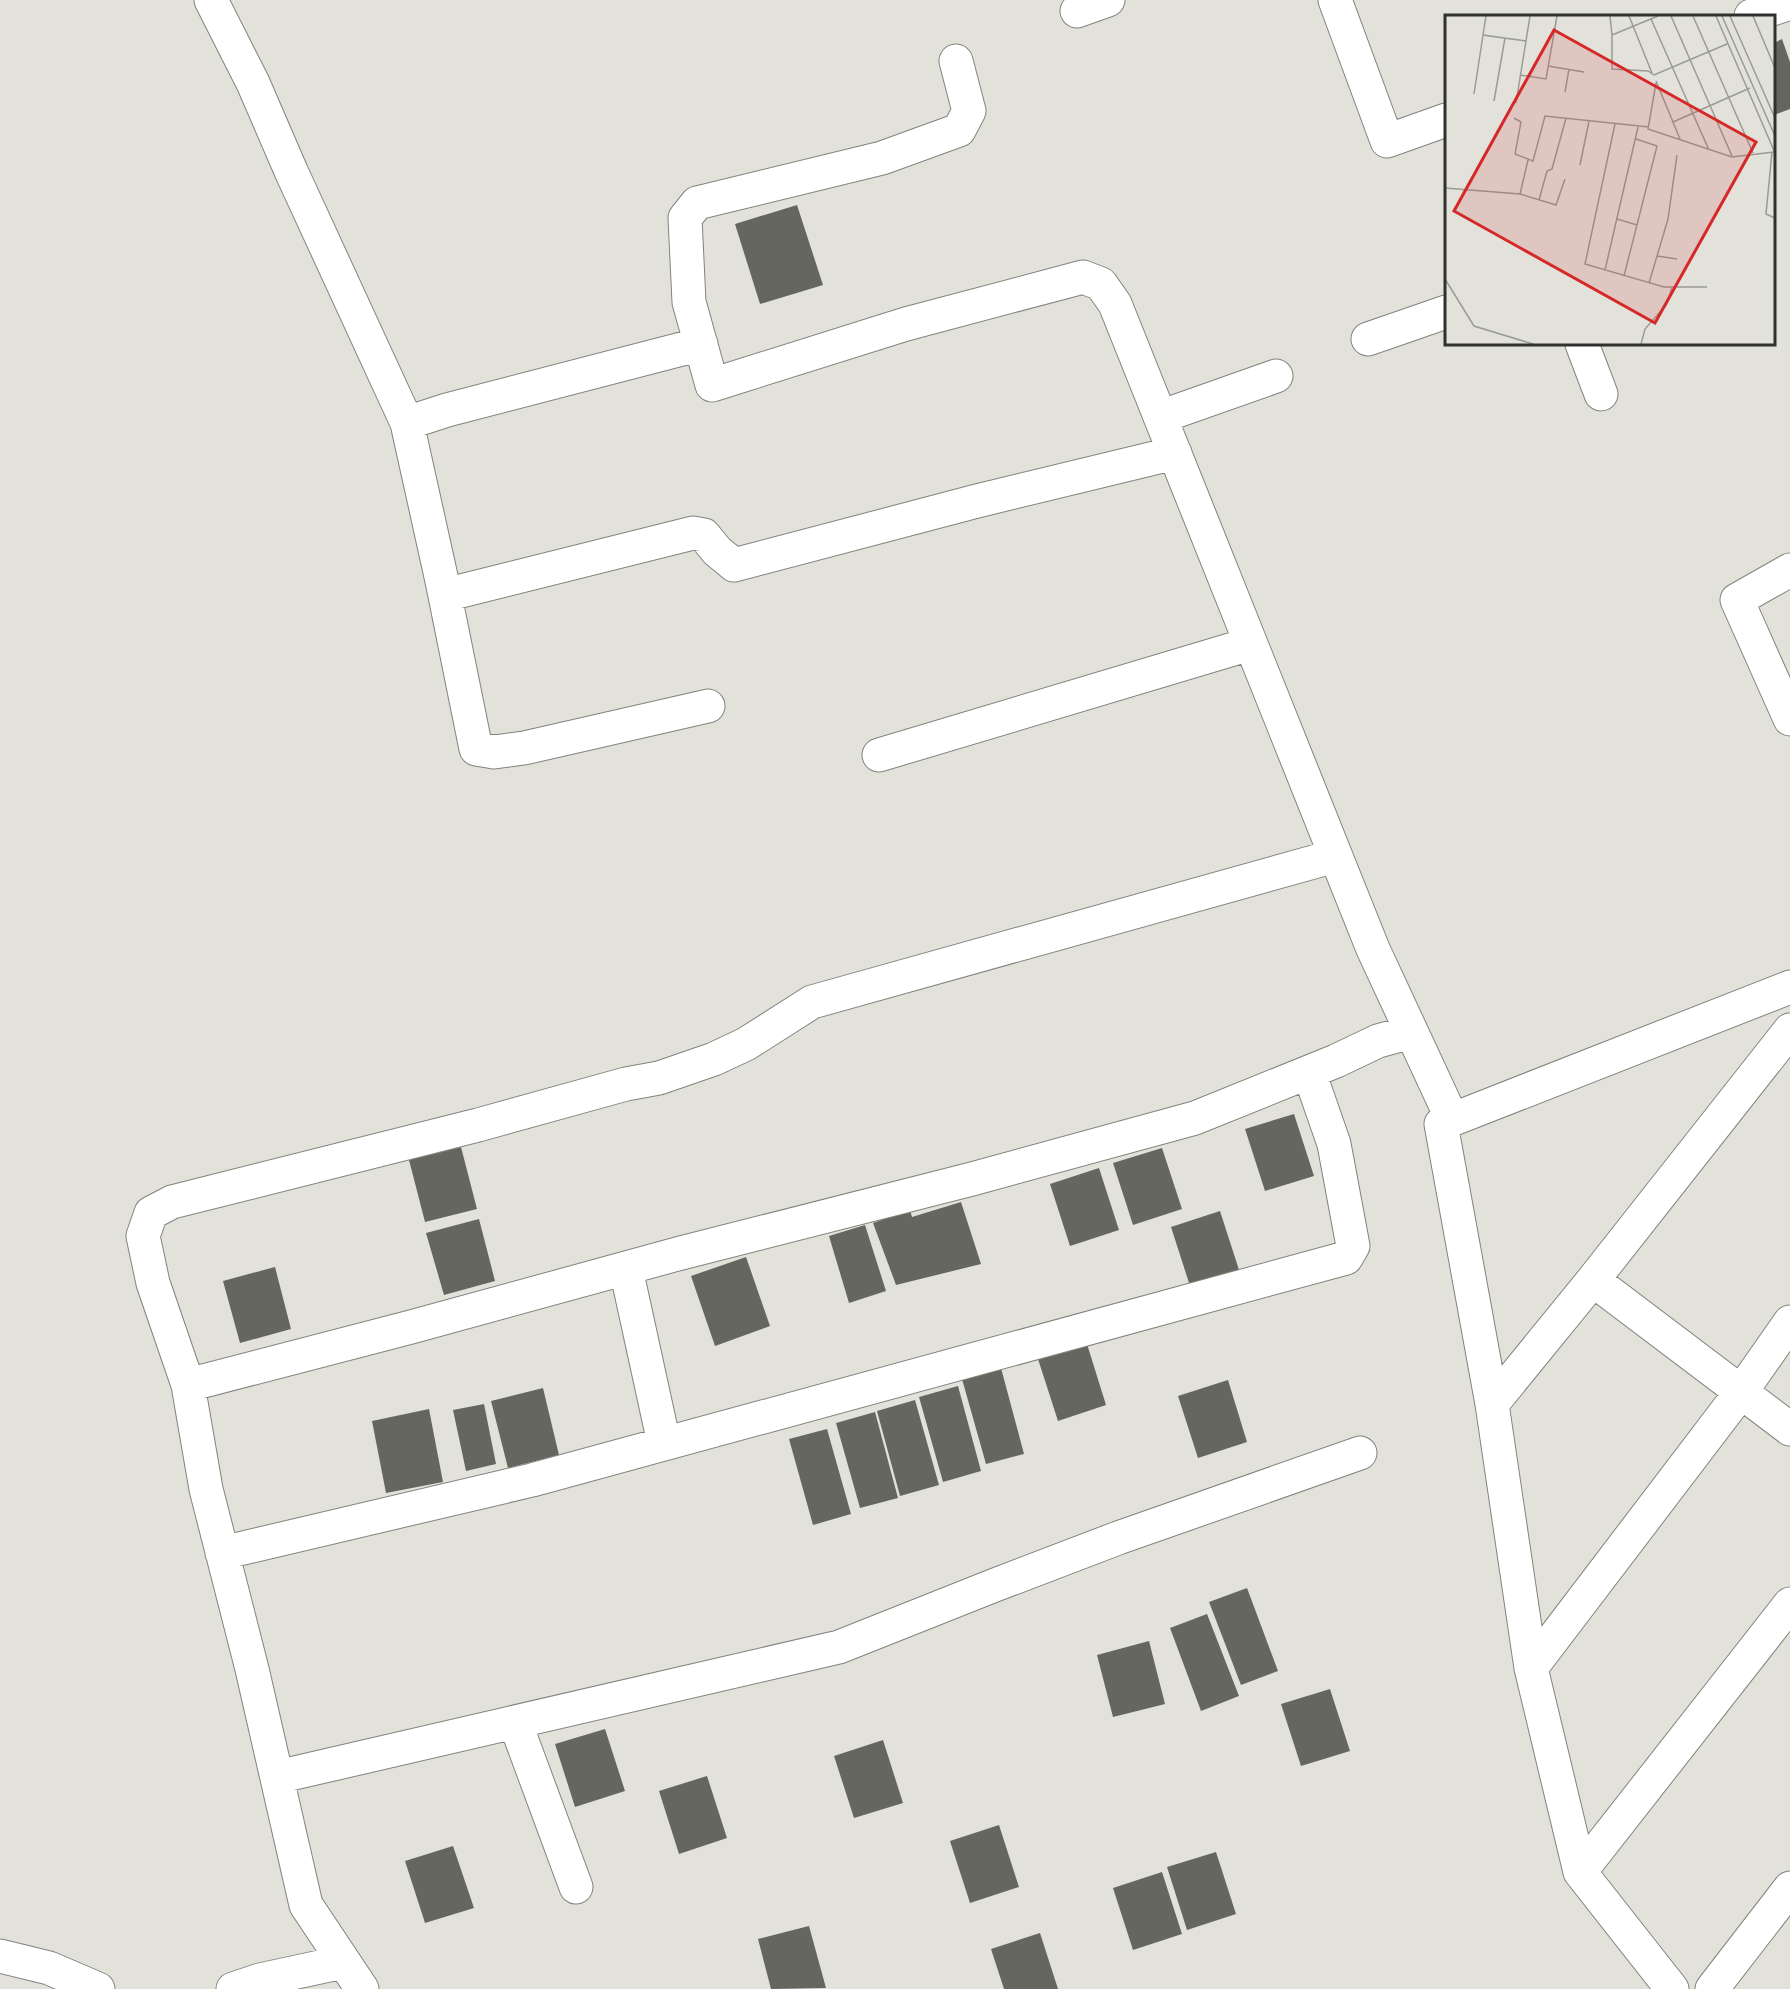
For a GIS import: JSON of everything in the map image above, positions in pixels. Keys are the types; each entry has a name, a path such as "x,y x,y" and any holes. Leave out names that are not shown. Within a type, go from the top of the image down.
{"street":[{"path":"211,0 253,83 407,423 476,749 494,752 524,748 708,705"},
{"path":"1077,11 1108,0"},
{"path":"1335,0 1387,141 1445,120"},
{"path":"1754,15 1790,3"},
{"path":"956,61 969,111 959,130 882,158 697,203 685,218 689,302 712,385 906,324 1083,277 1101,284 1115,304 1373,949 1452,1119"},
{"path":"1368,339 1445,312"},
{"path":"407,423 447,410 701,344"},
{"path":"1582,345 1600,394"},
{"path":"1160,417 1276,376"},
{"path":"445,595 693,533 704,535 734,566 988,498 1175,453"},
{"path":"1790,570 1737,600 1790,719"},
{"path":"879,755 1250,644"},
{"path":"362,1989 306,1905 252,1669 206,1489 188,1385 153,1283 143,1236 151,1213 172,1202 478,1125 626,1084 659,1078 714,1059 746,1044 812,1002 1335,856"},
{"path":"1672,1989 1580,1872 1531,1668 1492,1404 1441,1124 1790,987"},
{"path":"1492,1404 1790,1030"},
{"path":"188,1385 972,1179 1195,1118 1309,1072 1378,1041 1411,1032"},
{"path":"222,1552 532,1480 1346,1258 1353,1246 1334,1144 1309,1072"},
{"path":"626,1269 664,1443"},
{"path":"1593,1280 1790,1429"},
{"path":"1531,1668 1741,1392 1790,1322"},
{"path":"276,1777 839,1647 1107,1543 1359,1453"},
{"path":"1580,1872 1790,1604"},
{"path":"515,1722 576,1887"},
{"path":"1712,1989 1790,1888"},
{"path":"0,1956 49,1968 98,1989"},
{"path":"233,1989 260,1980 343,1962"}],"building":[{"path":"1782,39 1790,62 1790,109 1775,115 1775,42"},
{"path":"797,205 823,285 760,304 735,224"},
{"path":"1294,1114 1314,1176 1265,1191 1245,1129"},
{"path":"461,1147 477,1209 425,1222 409,1160"},
{"path":"1162,1148 1182,1209 1133,1225 1113,1163"},
{"path":"1099,1168 1119,1230 1070,1246 1050,1184"},
{"path":"961,1202 981,1264 896,1285 873,1223 910,1210 912,1217"},
{"path":"1220,1211 1240,1273 1191,1289 1171,1227"},
{"path":"479,1219 495,1281 444,1295 426,1233"},
{"path":"865,1225 886,1291 849,1303 829,1236"},
{"path":"746,1257 770,1326 715,1346 691,1276"},
{"path":"275,1267 291,1329 240,1343 223,1281"},
{"path":"1087,1344 1106,1405 1058,1421 1038,1359"},
{"path":"1001,1368 1024,1454 986,1464 962,1379"},
{"path":"1228,1380 1247,1442 1198,1458 1178,1396"},
{"path":"958,1386 981,1471 943,1482 919,1397"},
{"path":"543,1388 559,1455 508,1468 491,1401"},
{"path":"915,1400 939,1485 900,1496 877,1411"},
{"path":"484,1404 496,1464 466,1471 453,1410"},
{"path":"429,1409 443,1482 386,1493 372,1421"},
{"path":"875,1412 898,1498 860,1508 836,1423"},
{"path":"827,1429 851,1514 813,1525 789,1439"},
{"path":"1247,1588 1278,1671 1241,1685 1209,1602"},
{"path":"1207,1614 1239,1696 1201,1711 1170,1628"},
{"path":"1149,1641 1165,1704 1113,1717 1097,1655"},
{"path":"1330,1689 1350,1751 1301,1766 1281,1704"},
{"path":"605,1729 625,1791 575,1807 555,1744"},
{"path":"883,1740 903,1803 854,1818 834,1756"},
{"path":"707,1776 727,1838 679,1854 659,1791"},
{"path":"999,1825 1019,1887 970,1903 950,1841"},
{"path":"453,1846 474,1908 425,1923 405,1861"},
{"path":"1216,1852 1236,1914 1187,1930 1167,1867"},
{"path":"1162,1872 1182,1934 1133,1950 1113,1888"},
{"path":"809,1926 826,1988 771,1989 758,1939"},
{"path":"1040,1933 1058,1989 1004,1989 991,1949"}]}
